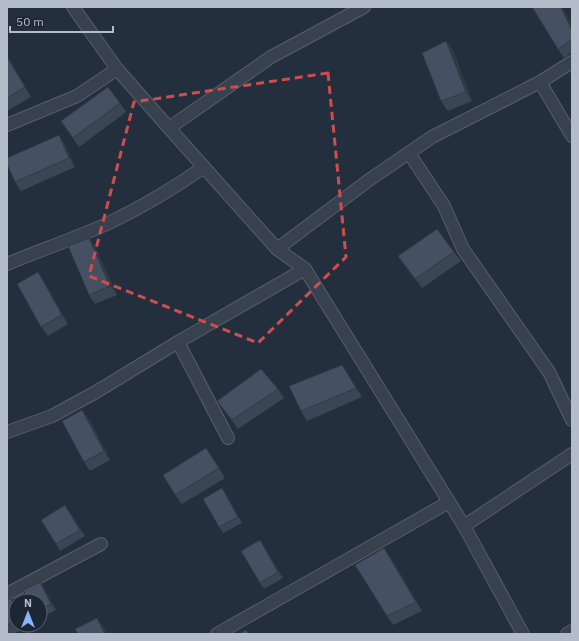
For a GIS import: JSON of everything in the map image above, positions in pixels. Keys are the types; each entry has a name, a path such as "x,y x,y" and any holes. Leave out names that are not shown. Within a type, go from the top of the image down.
{"street":[{"path":"169,128 271,57 364,7"},
{"path":"77,8 117,69 277,249 304,269 464,526 521,633"},
{"path":"277,249 369,180 432,137 540,82 572,62"},
{"path":"7,124 77,96 117,69"},
{"path":"540,82 572,136"},
{"path":"409,153 444,206 463,249 549,372 572,420"},
{"path":"7,264 67,241 109,222 175,188 204,167"},
{"path":"7,432 52,416 96,392 178,342 304,269"},
{"path":"178,342 228,438"},
{"path":"464,526 572,454"},
{"path":"217,634 449,502"},
{"path":"7,594 101,544"},
{"path":"567,634 572,631"}],"highlighted area":[{"path":"328,73 346,257 258,343 89,276 134,102"}],"building":[{"path":"532,7 561,7 572,31 572,39 558,49"},
{"path":"446,41 466,92 441,101 422,53"},
{"path":"7,57 25,87 7,98"},
{"path":"108,87 120,103 73,138 61,121"},
{"path":"59,135 69,158 15,182 7,164 7,158"},
{"path":"437,229 454,252 415,279 398,256"},
{"path":"89,238 110,286 89,295 68,246"},
{"path":"38,272 62,315 41,327 17,284"},
{"path":"342,365 356,388 301,411 289,386"},
{"path":"261,369 278,389 232,420 217,401"},
{"path":"82,410 104,451 84,462 62,421"},
{"path":"206,448 219,468 175,495 163,475"},
{"path":"222,488 238,517 219,527 203,499"},
{"path":"65,505 80,530 56,544 41,520"},
{"path":"260,540 278,572 260,583 241,551"},
{"path":"384,548 416,602 387,616 355,565"},
{"path":"40,582 46,593 25,593 23,590"},
{"path":"48,598 51,604 48,606"},
{"path":"8,599 7,625 7,600"},
{"path":"97,618 105,634 78,634 75,629"},
{"path":"246,630 249,634 239,634"}]}
